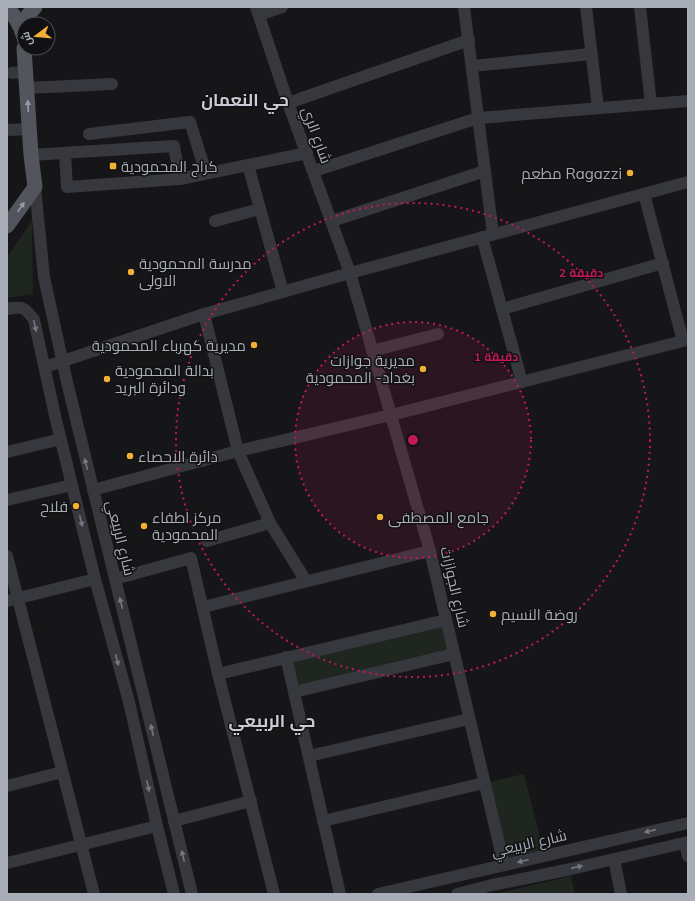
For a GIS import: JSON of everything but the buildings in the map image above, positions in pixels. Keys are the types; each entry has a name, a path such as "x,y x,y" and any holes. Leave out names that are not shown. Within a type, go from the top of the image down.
{"main road":[{"path":"7,7 16,17"},
{"path":"28,16 35,7"},
{"path":"7,225 35,187 31,155 27,88 19,72 21,56"}],"street":[{"path":"258,11 282,7"},
{"path":"464,7 485,171 488,236 502,309 522,382"},
{"path":"586,7 598,108"},
{"path":"640,7 651,104"},
{"name":"شارع الري","path":"258,11 288,103 350,273"},
{"path":"288,103 469,40"},
{"path":"472,66 591,54"},
{"path":"27,88 112,84"},
{"path":"314,171 478,118 688,101"},
{"path":"89,134 190,122 201,174"},
{"path":"7,130 29,129"},
{"path":"31,155 174,146 180,179"},
{"path":"65,154 67,187 180,179 307,153"},
{"path":"248,165 283,292"},
{"path":"332,221 485,171"},
{"path":"45,367 204,314 688,182"},
{"name":"شارع الربيعي","path":"35,187 44,277 62,362 192,894"},
{"path":"93,490 238,451 391,415 683,341 644,194"},
{"path":"215,221 260,209"},
{"path":"502,309 663,263"},
{"name":"شارع الجوازات","path":"350,273 430,551 454,654 502,866 494,871 496,880 493,887"},
{"path":"7,309 16,307 23,308 28,311 34,320 72,485 95,579 132,715 174,894"},
{"path":"204,314 238,451 270,523 306,581"},
{"path":"372,351 438,334"},
{"path":"7,452 61,439"},
{"path":"7,500 72,485"},
{"path":"207,540 270,523"},
{"path":"203,607 430,551"},
{"path":"7,556 12,600 62,772 94,894"},
{"path":"115,579 191,558 218,674 274,894"},
{"path":"12,600 95,579"},
{"path":"218,674 446,620"},
{"path":"294,692 454,654"},
{"path":"286,657 340,894"},
{"path":"126,692 130,697 136,698 140,696 142,688"},
{"path":"132,715 133,710 140,706 144,707 149,714"},
{"path":"309,756 469,719"},
{"path":"7,786 62,772"},
{"path":"323,821 484,783"},
{"path":"174,821 251,801"},
{"name":"شارع الربيعي","path":"378,894 688,823"},
{"path":"7,863 157,826"},
{"path":"457,894 686,842 688,856"},
{"path":"614,859 621,894"},
{"path":"477,871 484,874 487,878 486,883 493,887"}],"shaded area":[{"path":"32,221 33,294 7,298 7,257"},
{"path":"446,620 454,654 294,692 286,657"},
{"path":"524,774 544,853 504,865 484,783"},
{"path":"571,876 575,894 498,894 498,893"}],"place":[{"name":"كراج المحمودية","path":"113,166"},
{"name":"مطعم Ragazzi","path":"630,173"},
{"name":"مدرسة المحمودية الاولى","path":"131,272"},
{"name":"مديرية كهرباء المحمودية","path":"254,345"},
{"name":"مديرية جوازات بغداد- المحمودية","path":"423,369"},
{"name":"بدالة المحمودية ودائرة البريد","path":"107,379"},
{"name":"دائرة الاحصاء","path":"130,456"},
{"name":"فلاح","path":"76,506"},
{"name":"جامع المصطفى","path":"380,517"},
{"name":"مركز اطفاء المحمودية","path":"144,526"},
{"name":"روضة النسيم","path":"493,614"}],"district":[{"name":"حي النعمان","path":"245,99"},
{"name":"حي الربيعي","path":"272,720"}]}
